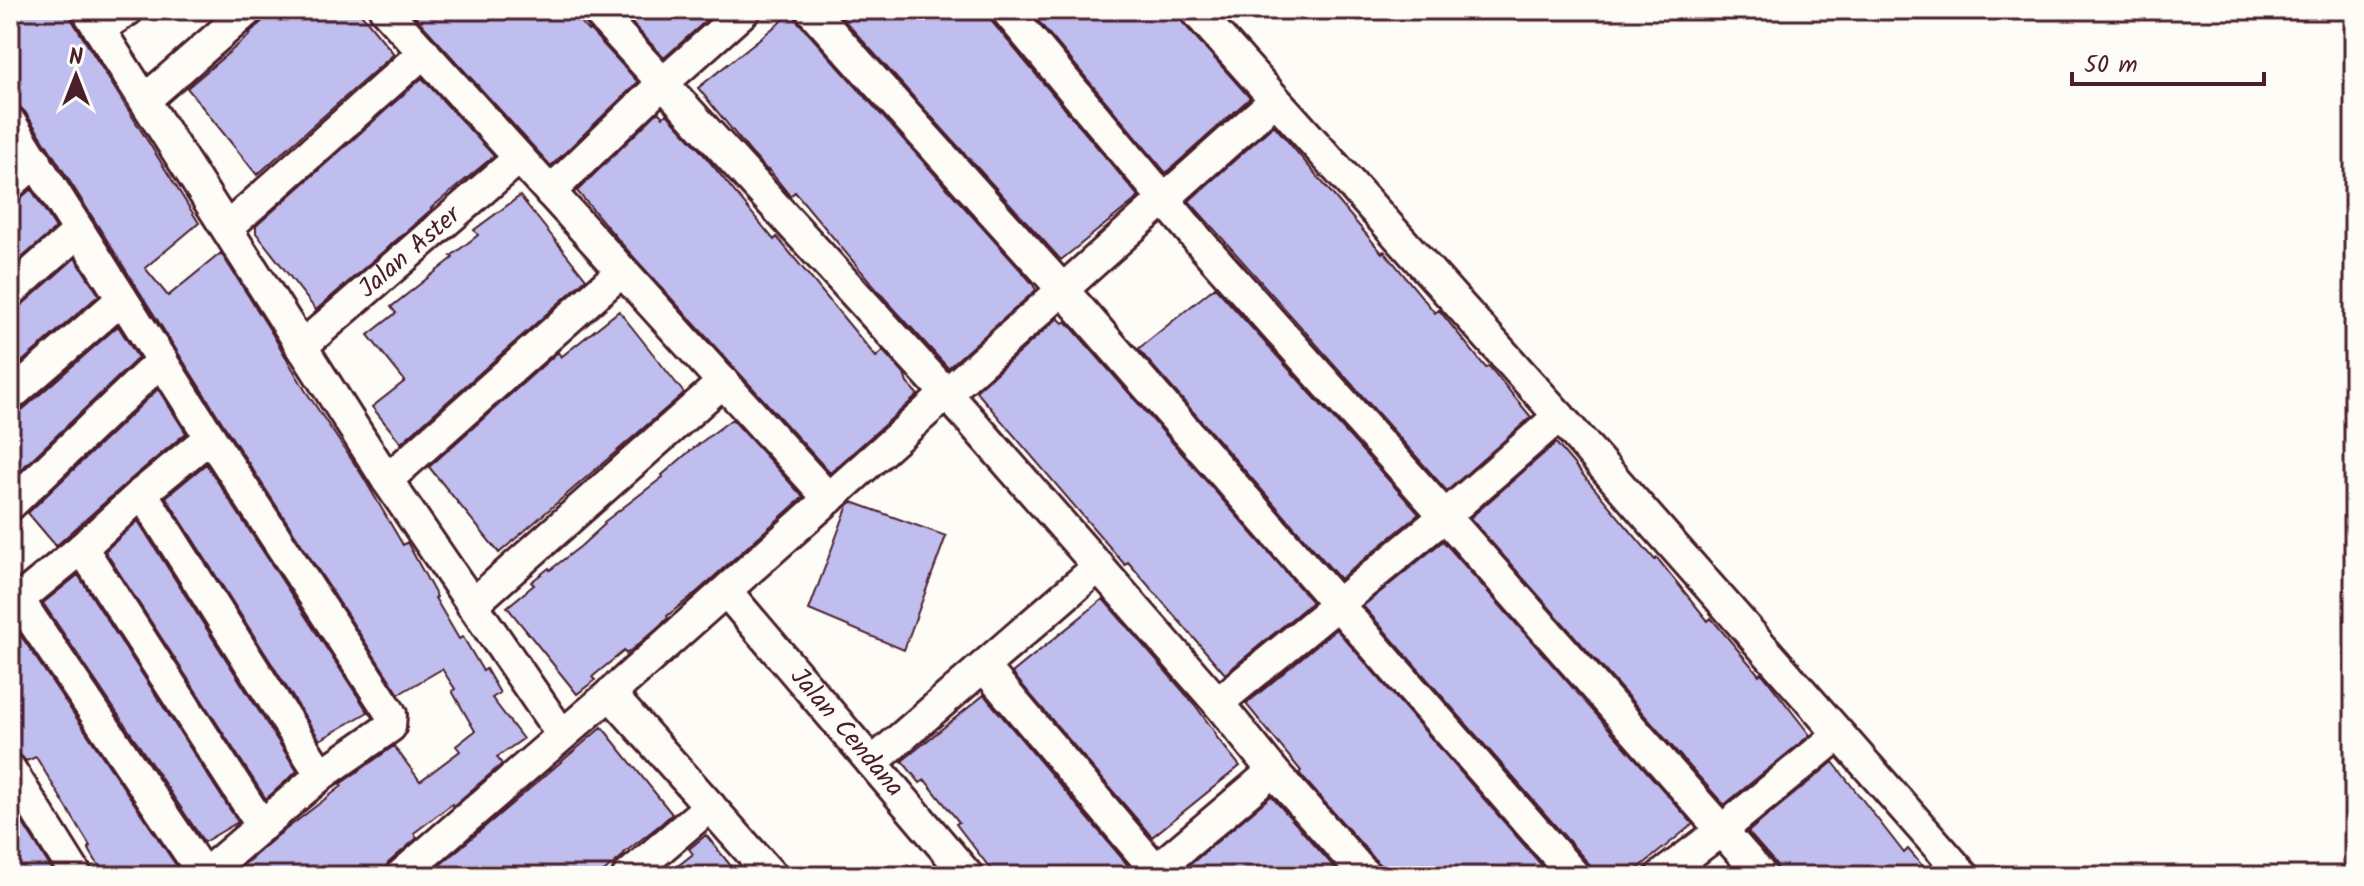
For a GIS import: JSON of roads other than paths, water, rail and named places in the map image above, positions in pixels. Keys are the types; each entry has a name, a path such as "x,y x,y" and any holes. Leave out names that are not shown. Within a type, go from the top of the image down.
{"street":[{"path":"128,10 93,20 387,480 562,735"},
{"path":"146,99 248,10"},
{"path":"385,10 829,499"},
{"path":"596,10 947,393 1366,876"},
{"path":"550,192 663,83 745,10"},
{"path":"811,10 1063,290 1575,876"},
{"path":"1006,10 1164,200 1762,876"},
{"path":"1195,10 1559,416 1964,876"},
{"path":"227,228 424,52"},
{"path":"400,876 610,694 1274,101"},
{"path":"10,122 391,714 390,727 321,775 203,876 14,603 210,437"},
{"name":"Jalan Aster","path":"301,347 519,158"},
{"path":"10,184 36,161"},
{"path":"10,292 79,231"},
{"path":"387,480 622,271"},
{"path":"10,396 122,299"},
{"path":"10,505 162,360"},
{"path":"472,605 723,382"},
{"path":"1218,703 1445,516 1559,416"},
{"path":"142,493 321,775"},
{"path":"82,548 262,826"},
{"path":"872,763 1099,566"},
{"name":"Jalan Cendana","path":"726,591 968,876"},
{"path":"984,667 1155,874 1273,771"},
{"path":"610,694 772,876"},
{"path":"1661,876 1838,735"},
{"path":"10,769 20,810 77,876"},
{"path":"628,876 710,806"}]}
